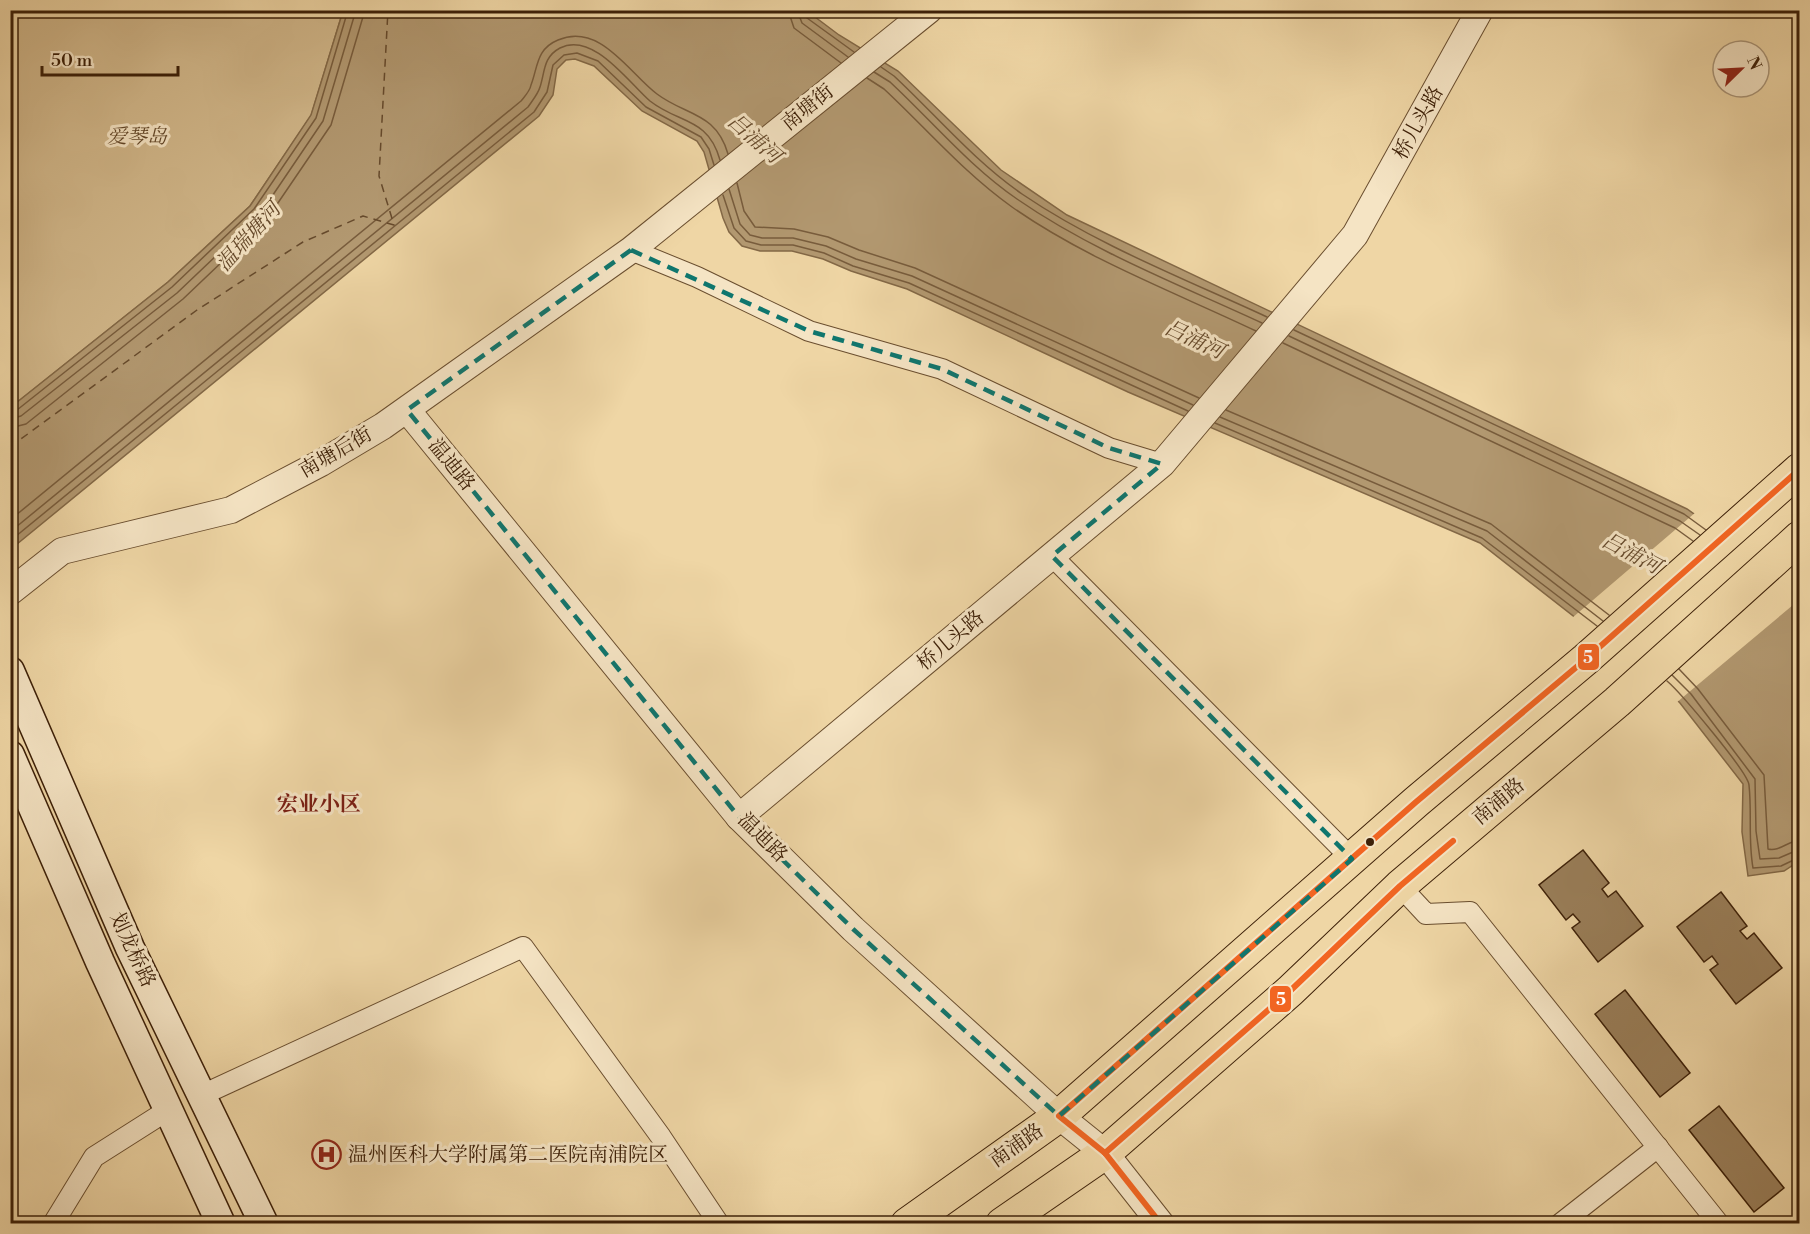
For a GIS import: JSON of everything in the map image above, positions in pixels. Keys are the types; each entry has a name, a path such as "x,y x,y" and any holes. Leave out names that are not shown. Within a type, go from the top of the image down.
{"main road":[{"name":"南浦路","path":"907,1224 1059,1116 1800,469"},
{"name":"南浦路","path":"1002,1224 1105,1154 1290,991 1400,886 1617,702 1796,540"},
{"name":"划龙桥路","path":"10,671 130,948 264,1224"},
{"name":"划龙桥路","path":"10,755 100,962 221,1224"}],"street":[{"name":"桥儿头路","path":"739,817 1162,464 1355,235 1480,10"},
{"name":"南塘街","path":"631,250 928,12"},
{"name":"南塘后街","path":"10,592 62,551 231,510 321,463 407,410 631,250"},
{"path":"631,250 697,277 808,331 942,369 1109,448 1162,464"},
{"name":"温迪路","path":"407,410 739,817 852,929 1059,1116 1105,1154 1161,1224"},
{"path":"1052,556 1352,859"},
{"path":"1400,886 1426,914 1470,912 1719,1224"},
{"path":"202,1095 523,947 661,1137 719,1224"},
{"path":"53,1224 94,1157 168,1110"},
{"path":"1560,1224 1658,1147"}],"highlighted area":[{"path":"631,250 809,331 942,369 1109,448 1162,464 1052,556 1352,859 1059,1116 853,929 739,817 407,410"}],"green space":[{"name":"爱琴岛","path":"11,11 343,11 311,116 250,206 168,282 11,407"}],"water":[{"path":"343,11 807,11 839,35 898,71 1001,170 1067,215 1687,509 1799,589 1799,861 1784,871 1748,876 1742,832 1743,784 1680,703 1664,687 1480,543 1128,392 907,289 851,271 823,259 792,251 760,251 742,246 729,232 723,218 704,152 697,141 642,111 594,66 575,59 566,60 557,69 553,95 539,116 11,549 11,407 168,282 250,206 311,115"}],"pier":[{"path":"1696,512 1800,585 1799,600 1676,703 1663,689 1572,618"}],"building":[{"path":"1583,850 1609,883 1602,889 1608,897 1616,891 1643,926 1598,962 1572,928 1580,922 1573,914 1566,920 1539,885"},
{"path":"1721,892 1747,926 1740,931 1747,939 1754,933 1782,968 1736,1004 1710,970 1718,964 1712,956 1704,962 1677,927"},
{"path":"1625,990 1690,1073 1660,1097 1595,1014"},
{"path":"1719,1106 1784,1188 1754,1212 1689,1130"}],"ferry route":[{"path":"10,447 197,310 303,242 363,216 394,225 379,176 388,10"}],"transit line":[{"name":"5","path":"1161,1224 1105,1153 1059,1116 1416,802 1586,659 1800,469"},
{"name":"5","path":"1105,1153 1290,991 1400,886 1453,841"}],"place":[{"name":"温州医科大学附属第二医院南浦院区","path":"327,1155"}],"district":[{"name":"宏业小区","path":"319,805"}],"water label":[{"name":"吕浦河","path":"754,139"},
{"name":"温瑞塘河","path":"249,237"},
{"name":"吕浦河","path":"1194,340"},
{"name":"吕浦河","path":"1631,554"}]}
